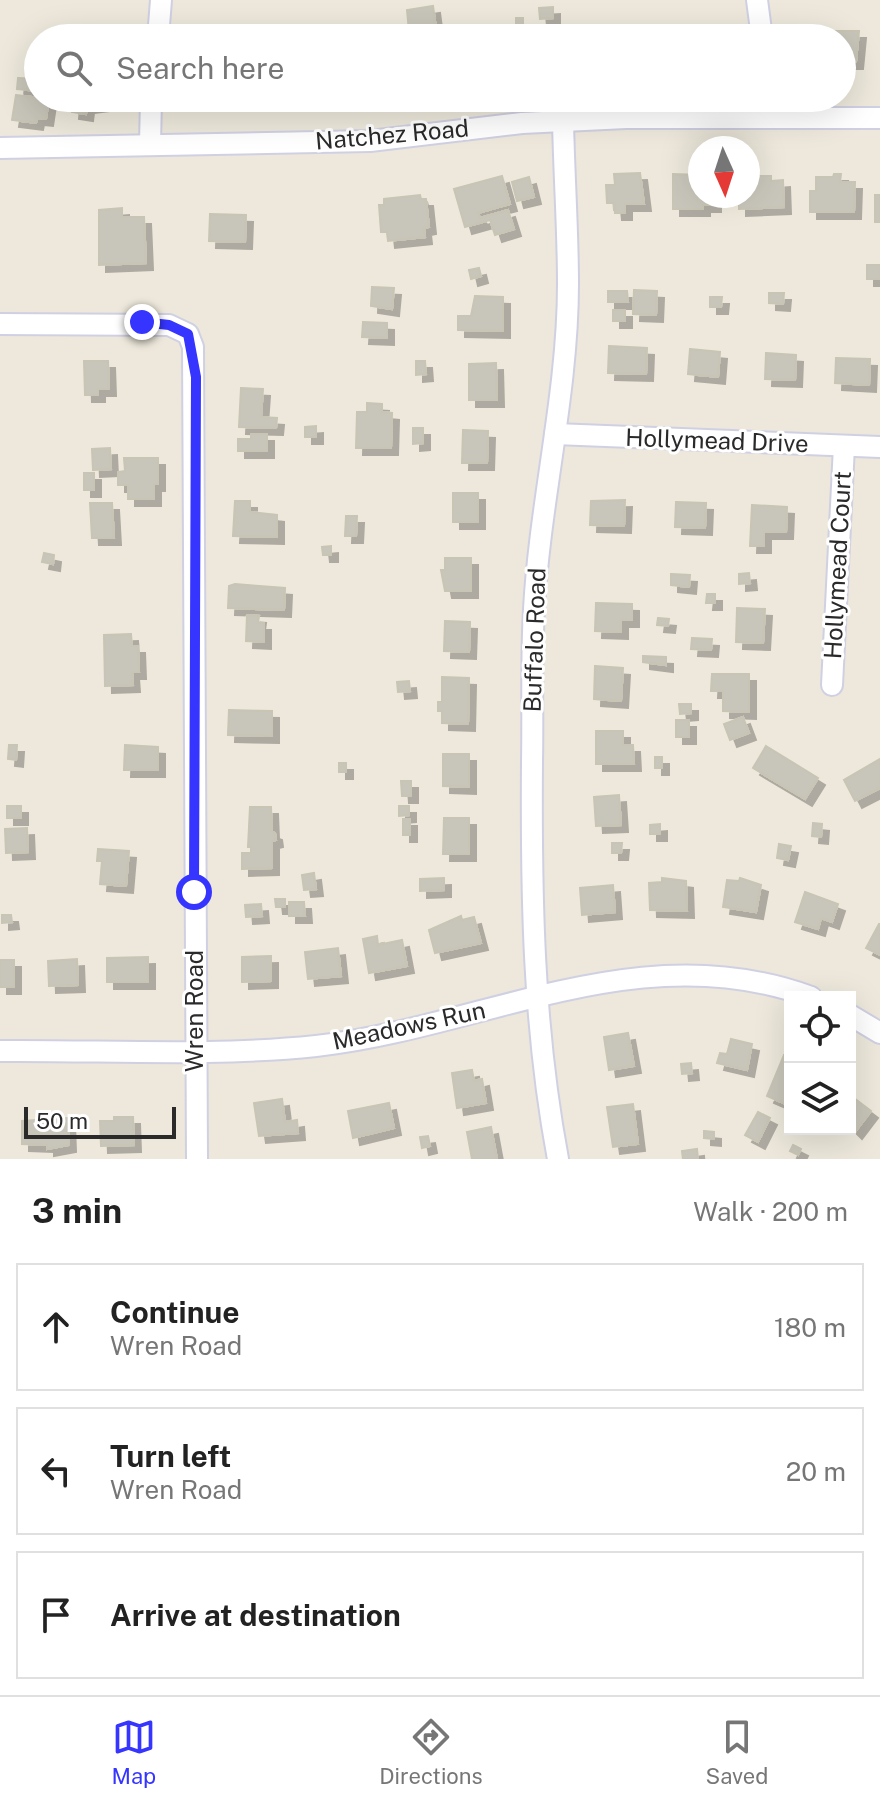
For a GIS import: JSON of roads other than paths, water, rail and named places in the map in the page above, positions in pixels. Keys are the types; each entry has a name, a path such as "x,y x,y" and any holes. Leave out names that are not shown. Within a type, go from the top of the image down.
{"street":[{"path":"159,24 161,0"},
{"path":"757,0 760,24"},
{"path":"150,144 151,112"},
{"name":"Natchez Road","path":"0,148 370,141 563,120 698,112"},
{"name":"Natchez Road","path":"812,112 880,118"},
{"name":"Buffalo Road","path":"558,1159 545,1088 532,933 534,611 543,508 555,434 568,284 563,120"},
{"name":"Wren Road","path":"0,324 169,325 188,334 193,347 196,377 194,1050 197,1159"},
{"name":"Hollymead Drive","path":"555,434 880,447"},
{"name":"Hollymead Court","path":"832,685 844,446"},
{"name":"Meadows Run","path":"0,1051 314,1046 371,1038 536,998 641,976 671,973 738,977 789,991"},
{"path":"856,1019 880,1033"}]}
